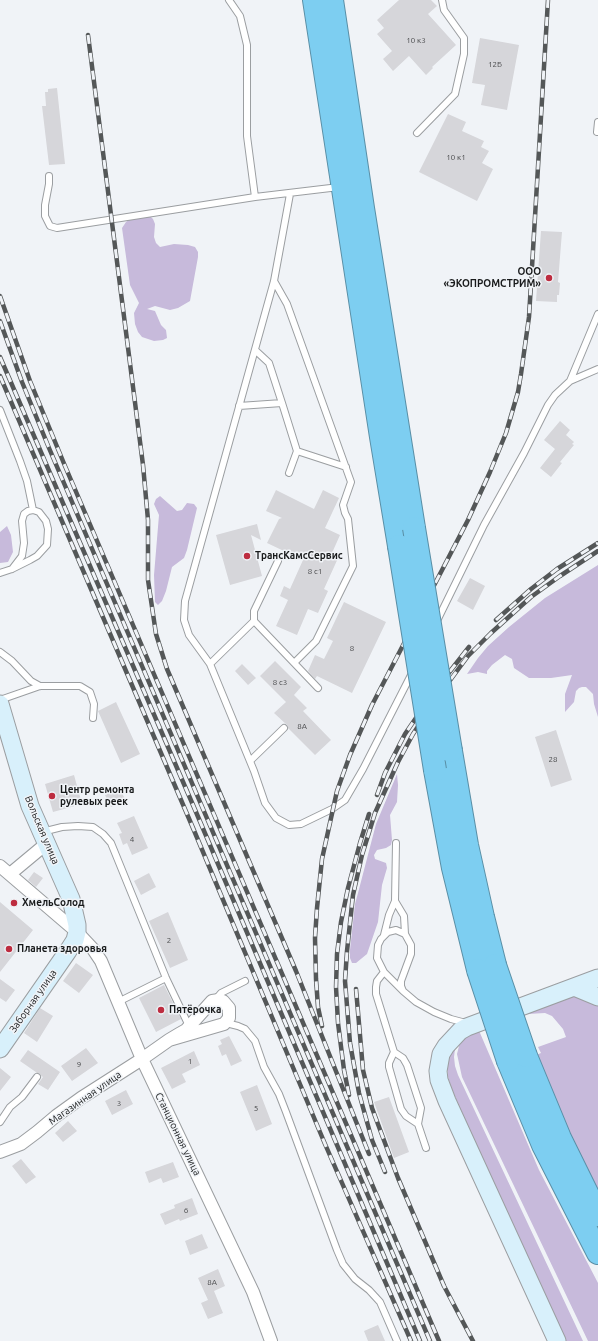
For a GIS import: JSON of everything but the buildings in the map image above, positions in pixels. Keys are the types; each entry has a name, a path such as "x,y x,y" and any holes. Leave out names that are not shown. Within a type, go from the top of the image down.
{"highway":[{"path":"314,0 381,437 435,770 455,875 517,1058 543,1145 598,1253"},
{"path":"332,0 363,208 414,528 467,845 480,905 487,968"},
{"path":"517,1058 560,1138 598,1216"}],"main road":[{"name":"Вольская улица","path":"0,704 30,806 71,899 77,932"},
{"name":"Заборная улица","path":"0,1049 68,951 75,940 77,932"},
{"path":"557,1341 447,1101 439,1080 438,1071 439,1063 446,1046 460,1031 598,978"},
{"path":"574,987 598,997"}],"street":[{"path":"10,874 43,838"},
{"name":"Станционная улица","path":"0,866 77,932 93,949 101,962 142,1060 253,1292 271,1341"},
{"path":"215,1000 223,1001 230,1008 229,1018 224,1024"},
{"name":"Магазинная улица","path":"0,1152 21,1144 81,1098 142,1060 169,1040 180,1034 207,1005 215,1000"},
{"name":"Магазинная улица","path":"169,1040 224,1024"}],"lane":[{"path":"229,0 240,16 247,45 248,136 255,197"},
{"path":"417,133 455,94 464,54 464,38 444,10 442,0"},
{"path":"597,132 598,122"},
{"path":"49,176 45,216 47,224 53,228 255,197 290,194 342,186"},
{"path":"290,194 274,281 185,601 184,620 189,635 210,664 250,761 265,804 276,818 289,825 301,824 340,804 348,795 363,769 424,647"},
{"path":"274,281 287,304 351,482 343,505 348,519 353,566 316,642 294,663"},
{"path":"570,381 598,314"},
{"path":"255,350 269,364 297,451 289,473"},
{"path":"428,640 484,525 524,453 548,405 555,395 570,381 598,369"},
{"path":"239,406 282,403"},
{"path":"0,410 20,461 34,510"},
{"path":"297,451 346,467"},
{"path":"0,573 12,569 23,564 37,556 47,545 48,529 46,522 39,512 28,510 24,514 22,521 24,543 22,556 12,569"},
{"path":"278,560 254,611 254,622 318,688"},
{"path":"210,664 254,622"},
{"path":"0,652 12,661 31,681 40,686"},
{"path":"0,700 40,686 80,686 90,692 94,704 93,718"},
{"path":"250,761 284,728"},
{"path":"43,838 62,827 93,827 103,834 111,844 166,978 189,1026"},
{"path":"396,843 396,901 389,915 384,935 378,945 377,951 379,962 384,972 416,1002 434,1012 462,1022 475,1024"},
{"path":"396,901 404,916 404,934"},
{"path":"384,935 388,932 396,930 404,934 410,942 411,950 401,981 403,991"},
{"path":"384,972 377,981 376,994 394,1052 403,1058 407,1065 421,1108 418,1124 426,1148"},
{"path":"118,1002 166,978"},
{"path":"215,1000 221,993 245,981"},
{"path":"224,1024 234,1025 245,1029 255,1041 264,1067 286,1112 343,1264 355,1279 369,1290 380,1302 397,1341"},
{"path":"394,1052 389,1063 389,1067 401,1108 406,1116 418,1124"},
{"path":"0,1122 37,1077"}],"shaded area":[{"path":"150,216 155,224 154,237 156,243 160,247 174,244 188,245 195,247 198,252 190,301 178,308 170,310 155,306 147,309 155,311 161,325 166,330 167,338 154,341 142,337 135,324 134,313 139,303 130,285 122,228 126,222 132,218"},
{"path":"160,496 177,511 182,510 187,503 194,504 197,508 184,558 172,567 166,591 162,601 158,605 155,602 154,575 159,515 154,504 156,499"},
{"path":"7,526 11,535 13,552 8,562 0,563 0,532"},
{"path":"598,565 598,717 593,694 586,687 579,688 576,691 574,702 565,712 565,694 572,675 551,678 529,678 514,668 512,659 505,655 492,665 487,671 487,674 478,672 467,674 488,646 509,627 545,598"},
{"path":"397,774 397,802 390,815 391,845 377,850 374,855 375,859 386,863 387,868 382,885 378,922 367,954 356,963 352,963 350,958 350,950 355,904 376,824"},
{"path":"569,994 598,999 598,1193 568,1134 536,1055 541,1053 538,1047 566,1037 563,1029 552,1016 545,1013 528,1014 527,1010"},
{"path":"477,1026 539,1170 598,1283 598,1341 588,1341 462,1077 457,1054 461,1038"},
{"path":"456,1041 454,1057 458,1075 583,1341 564,1341 452,1090 448,1077 447,1066 448,1057"}],"railway":[{"path":"322,1026 318,1007 315,938 322,859 337,791 350,755 372,705 468,520 490,472 506,433 518,392 529,317 548,0"},
{"path":"88,35 143,465 148,520 148,580 156,634 167,669 296,971 369,1154"},
{"path":"0,296 30,381 65,466 439,1341"},
{"path":"0,321 22,382 49,448 430,1341"},
{"path":"0,357 196,812 420,1341"},
{"path":"0,376 193,828 325,1144 411,1341"},
{"path":"496,620 531,589 557,569 598,543"},
{"path":"385,1172 372,1140 359,1093 350,1043 345,981 353,895 362,855 375,813 398,762 413,734 468,656 531,597 598,551"},
{"path":"377,795 385,773 405,734 433,693 469,647"},
{"path":"349,1095 338,1023 336,987 337,954 341,922 348,888 369,814"},
{"path":"356,989 363,1070 372,1108 398,1178 444,1286 473,1341"}],"place":[{"name":"ООО «ЭКОПРОМСТРИМ»","path":"549,278"},
{"name":"ТрансКамсСервис","path":"247,556"},
{"name":"Центр ремонта рулевых реек","path":"52,796"},
{"name":"ХмельСолод","path":"14,903"},
{"name":"Планета здоровья","path":"9,949"},
{"name":"Пятёрочка","path":"161,1010"}]}
